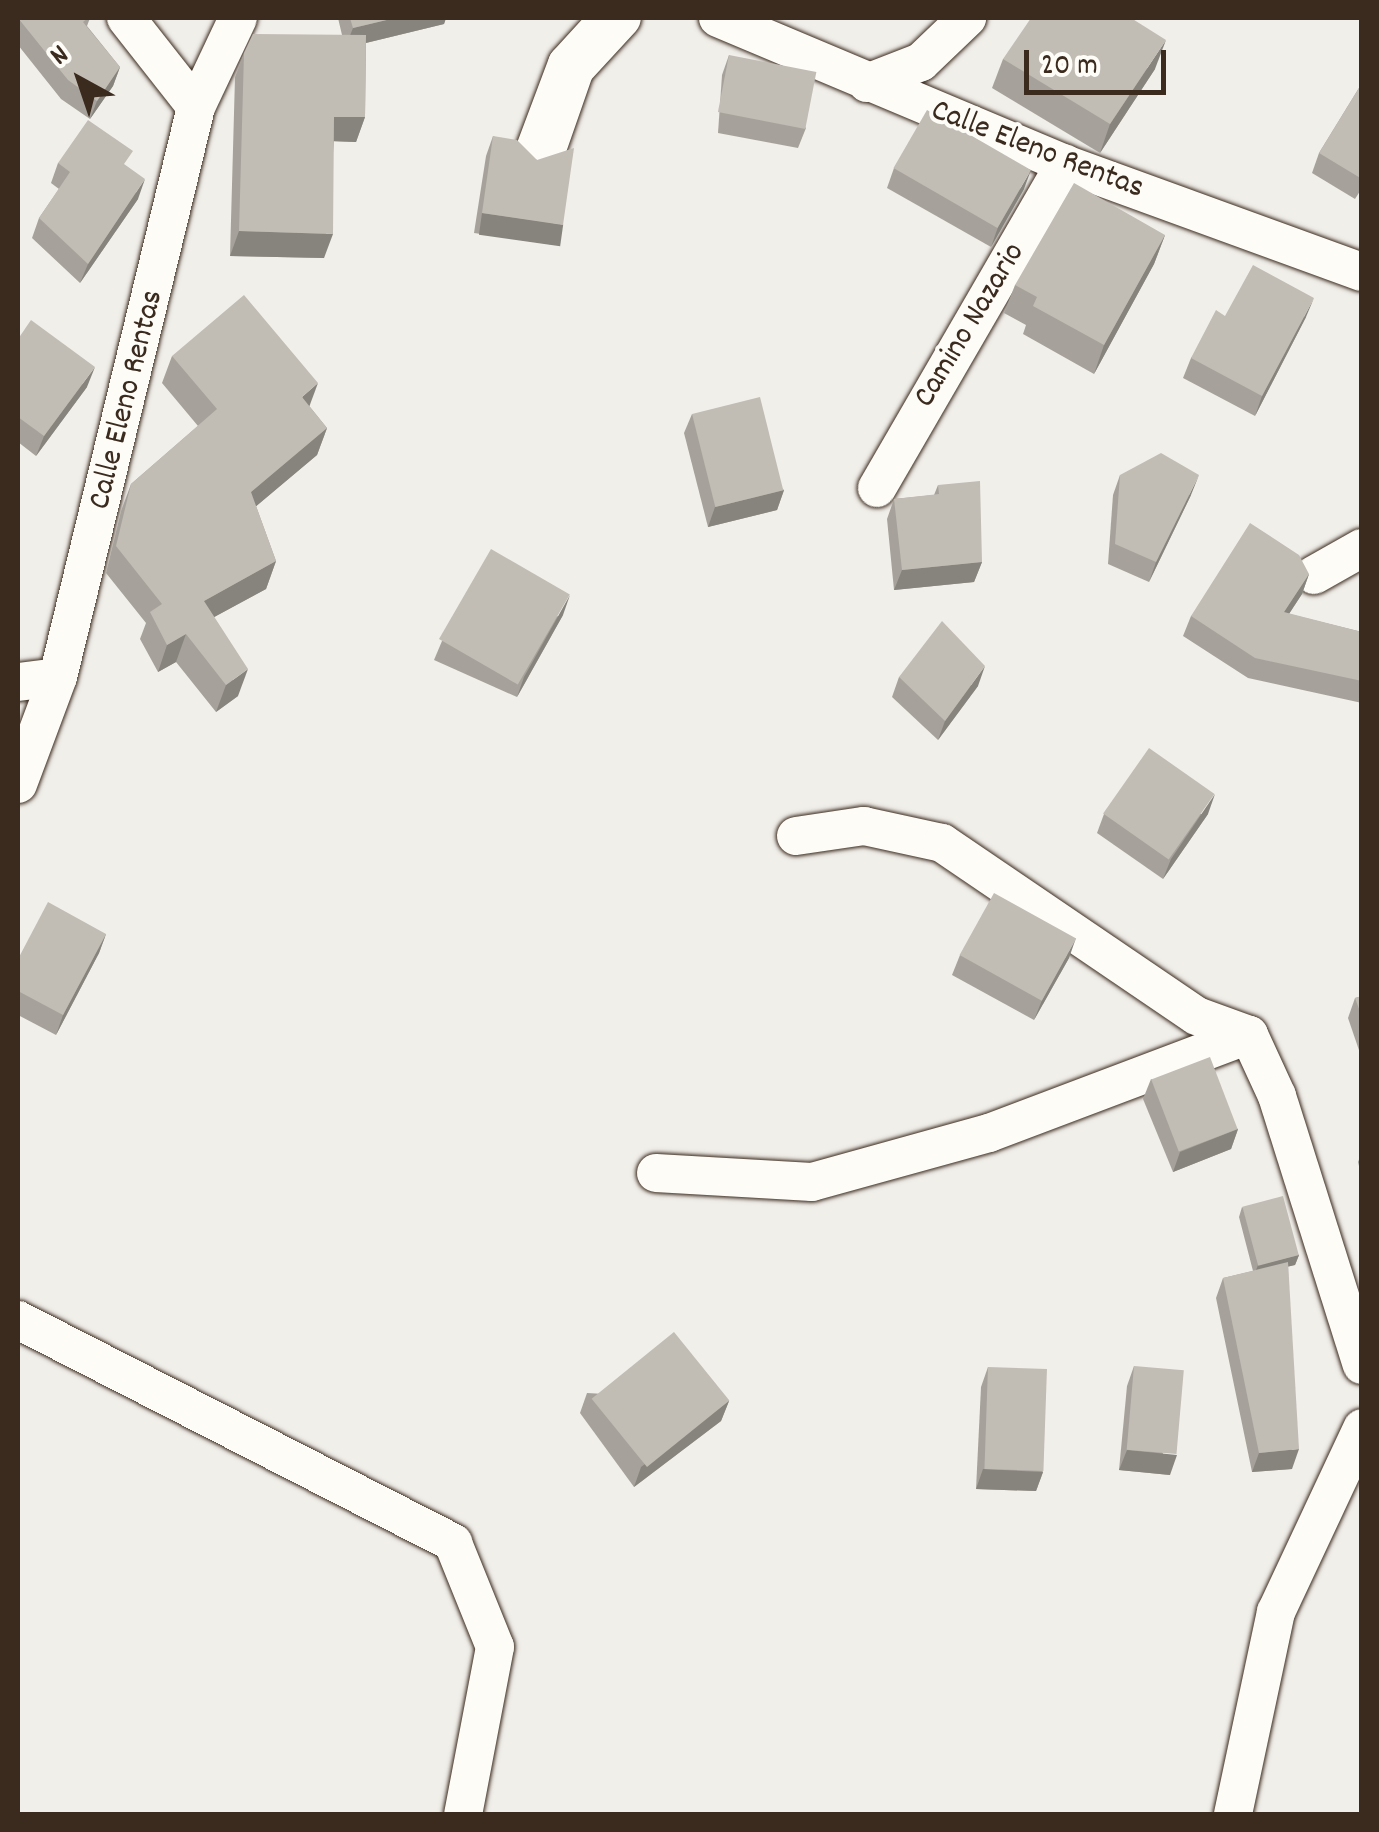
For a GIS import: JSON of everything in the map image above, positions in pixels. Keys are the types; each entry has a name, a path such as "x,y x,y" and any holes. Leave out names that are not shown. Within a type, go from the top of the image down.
{"street":[{"path":"126,18 196,107"},
{"name":"Calle Eleno Rentas","path":"18,784 58,676 196,107 238,18"},
{"path":"609,18 567,64 532,157 544,158 575,69 622,18"},
{"name":"Calle Eleno Rentas","path":"718,18 1065,164 1362,272"},
{"path":"867,83 920,62 967,18"},
{"name":"Camino Nazario","path":"877,488 1065,164"},
{"path":"1314,575 1362,548"},
{"path":"18,682 58,676"},
{"path":"796,836 864,826 942,843 1197,1016 1249,1035 1277,1096 1362,1365"},
{"path":"656,1173 812,1182 989,1133 1249,1035"},
{"path":"18,1320 453,1543 495,1647 463,1814"},
{"path":"1233,1814 1276,1612 1362,1428"}],"building":[{"path":"18,18 88,18 83,22 120,67 97,101 68,80"},
{"path":"350,18 395,18 353,28"},
{"path":"1031,18 1131,18 1166,40 1110,124 1003,59"},
{"path":"253,34 366,35 365,117 334,117 333,234 239,231 244,53"},
{"path":"729,55 816,72 805,129 718,112"},
{"path":"1362,83 1362,179 1319,153"},
{"path":"927,110 1031,170 997,228 894,168"},
{"path":"88,120 133,151 124,164 145,179 88,264 39,218 70,172 58,163"},
{"path":"493,136 517,140 537,160 574,148 563,225 482,213"},
{"path":"1074,183 1165,235 1104,345 1033,306 1037,297 1015,285"},
{"path":"1253,265 1314,298 1262,396 1191,358 1216,310 1225,316"},
{"path":"244,295 318,383 302,397 327,428 251,492 276,561 204,601 248,669 226,685 186,634 167,645 150,612 162,604 116,546 131,484 217,409 172,356"},
{"path":"31,320 95,367 44,436 18,417 18,339"},
{"path":"760,397 783,490 715,507 692,414"},
{"path":"1161,453 1199,475 1156,562 1115,544 1120,475"},
{"path":"980,481 982,562 902,570 894,499 939,494 938,485"},
{"path":"1250,523 1299,555 1309,574 1284,612 1362,632 1362,681 1255,658 1191,616"},
{"path":"491,549 570,594 518,685 439,639"},
{"path":"942,621 985,666 945,721 899,677"},
{"path":"1149,748 1215,794 1169,859 1103,814"},
{"path":"994,893 1076,939 1042,1001 960,955"},
{"path":"48,902 106,934 63,1015 18,991 18,959"},
{"path":"1362,996 1362,1017 1355,998"},
{"path":"1210,1057 1238,1129 1179,1151 1151,1080"},
{"path":"1283,1196 1299,1255 1258,1266 1242,1207"},
{"path":"1288,1262 1299,1449 1259,1453 1223,1278"},
{"path":"674,1332 729,1400 647,1467 592,1399"},
{"path":"1134,1366 1184,1370 1176,1454 1127,1450"},
{"path":"988,1367 1047,1369 1043,1471 984,1469"}]}
